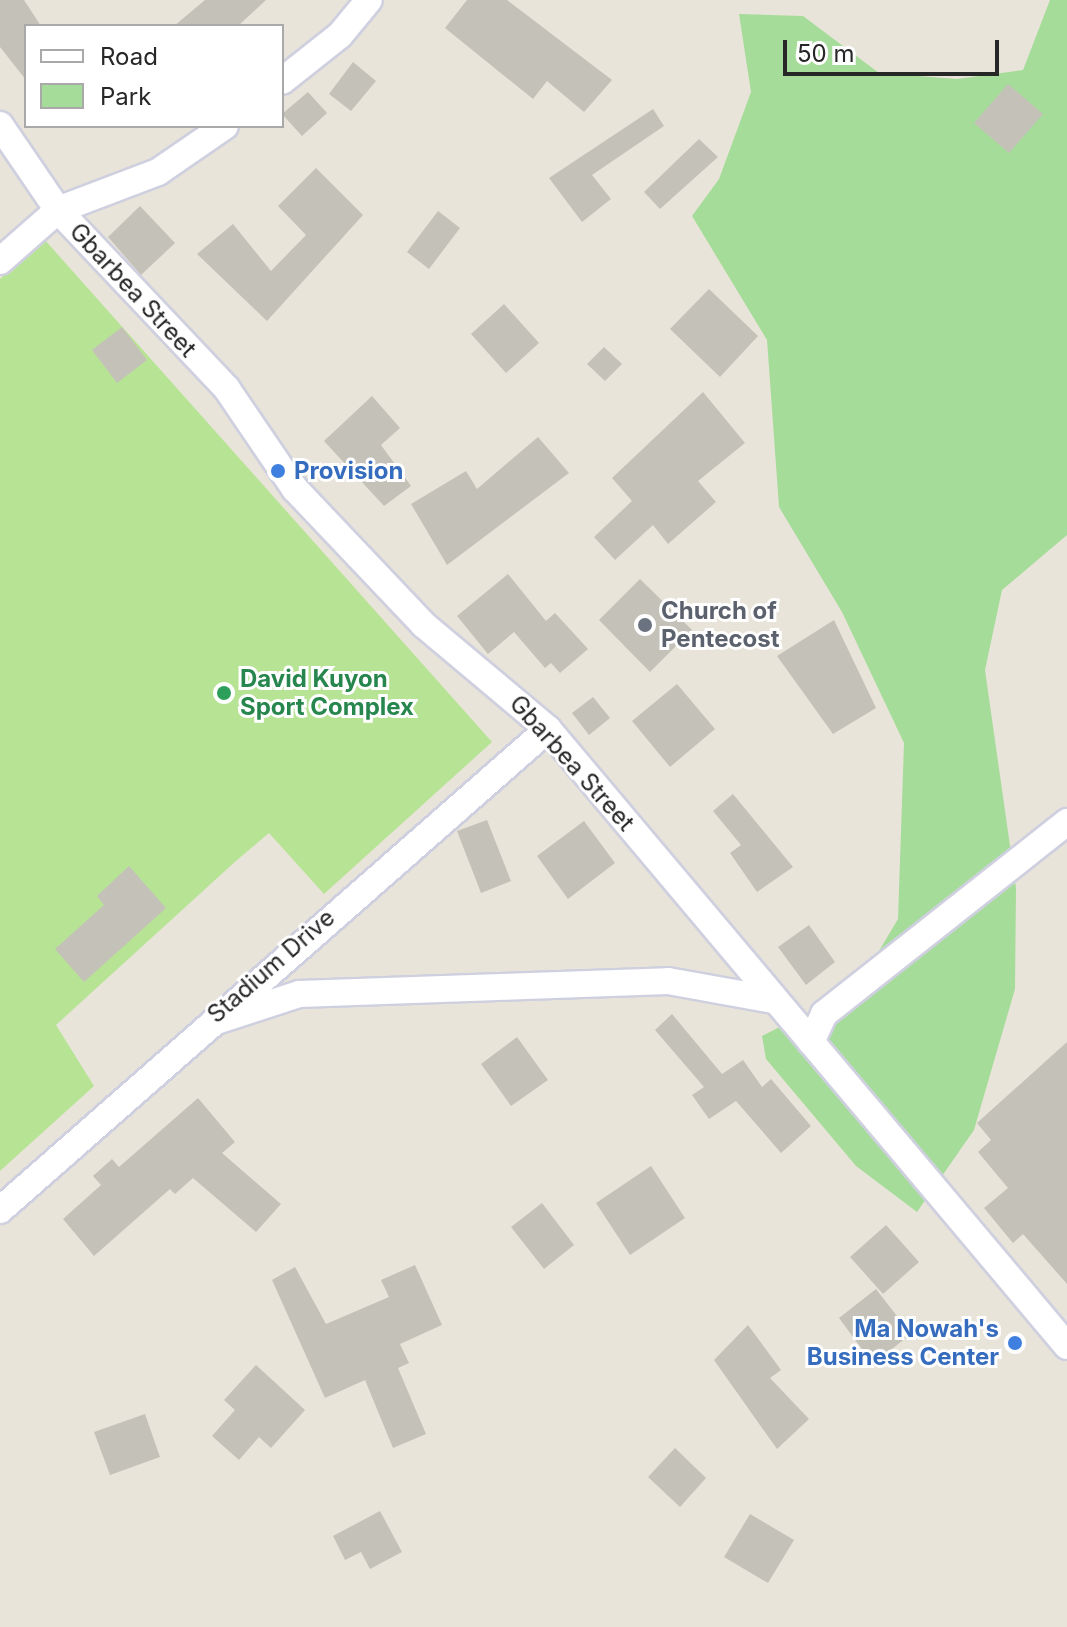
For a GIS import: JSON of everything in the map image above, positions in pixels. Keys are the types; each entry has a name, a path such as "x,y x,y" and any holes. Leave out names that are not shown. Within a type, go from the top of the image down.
{"street":[{"path":"284,79 340,35 369,0"},
{"name":"Gbarbea Street","path":"0,125 58,210 227,389 295,489 424,625 548,729 1067,1346"},
{"path":"0,261 58,210 158,172 222,128"},
{"name":"Stadium Drive","path":"0,1210 202,1025 548,729"},
{"path":"811,1042 824,1014 1067,822"},
{"path":"202,1025 299,994 668,981 774,1000"}],"green space":[{"path":"1050,0 1067,0 1067,535 1002,590 985,670 1016,888 1015,989 974,1130 917,1212 856,1166 766,1059 762,1036 857,988 898,919 904,743 842,612 779,507 767,340 692,216 719,179 751,92 739,14 803,16 879,73 957,79 1023,70"},
{"name":"David Kuyon Sport Complex","path":"44,239 492,742 324,894 269,833 237,860 56,1025 94,1086 0,1171 0,279"}],"building":[{"path":"0,0 24,0 40,24 24,24 24,77 0,47"},
{"path":"205,0 266,0 240,24 176,24"},
{"path":"467,0 507,0 612,80 584,112 547,81 533,99 445,28"},
{"path":"353,62 376,81 351,111 329,94"},
{"path":"1008,84 1043,114 1009,153 974,123"},
{"path":"308,92 327,113 302,136 284,112"},
{"path":"653,109 664,126 592,175 611,199 582,222 549,178"},
{"path":"699,139 718,157 660,209 644,192"},
{"path":"316,168 363,215 267,321 197,254 233,224 271,271 306,235 278,206"},
{"path":"140,206 175,243 141,275 108,237"},
{"path":"438,211 460,228 429,269 407,252"},
{"path":"709,289 758,336 720,377 670,329"},
{"path":"504,304 539,343 506,373 471,334"},
{"path":"122,327 147,360 117,383 92,350"},
{"path":"604,347 622,364 605,381 587,364"},
{"path":"703,392 745,443 698,481 716,502 668,544 653,525 615,560 594,537 632,501 612,478"},
{"path":"372,396 400,428 381,445 411,486 384,506 324,441"},
{"path":"538,437 569,473 447,565 411,504 466,471 477,489"},
{"path":"508,574 546,621 555,613 588,649 560,673 551,663 545,668 514,632 488,654 457,616"},
{"name":"Church of Pentecost","path":"640,579 692,630 650,672 599,620"},
{"path":"834,620 876,708 833,734 777,656"},
{"path":"677,684 715,729 670,767 632,721"},
{"path":"593,697 610,718 589,735 572,713"},
{"path":"733,794 793,867 757,892 730,853 741,845 713,811"},
{"path":"487,820 511,881 481,893 457,831"},
{"path":"584,821 615,863 568,899 537,856"},
{"path":"129,866 166,908 84,982 55,949 104,905 97,896"},
{"path":"809,925 835,962 806,985 778,947"},
{"path":"672,1014 722,1074 743,1060 762,1087 771,1079 811,1126 781,1153 736,1101 709,1119 692,1095 704,1087 655,1030"},
{"path":"517,1037 548,1080 511,1106 481,1064"},
{"path":"1067,1042 1067,1284 1023,1234 1013,1243 984,1208 1008,1188 978,1152 991,1140 977,1123"},
{"path":"198,1098 235,1142 222,1153 281,1204 256,1232 193,1178 175,1194 170,1189 94,1256 63,1219 101,1185 93,1176 112,1159 119,1167"},
{"path":"651,1166 685,1218 630,1255 596,1203"},
{"path":"542,1203 574,1245 544,1269 511,1227"},
{"path":"886,1225 919,1262 883,1294 850,1257"},
{"path":"415,1265 442,1325 400,1344 409,1363 398,1368 426,1434 393,1448 365,1380 325,1398 272,1280 295,1267 326,1324 389,1297 381,1280"},
{"path":"876,1289 911,1334 873,1364 839,1318"},
{"path":"748,1325 781,1370 770,1378 809,1419 777,1449 714,1360"},
{"path":"256,1365 305,1410 271,1448 259,1437 239,1460 212,1436 235,1410 224,1400"},
{"path":"145,1414 160,1457 110,1475 94,1432"},
{"path":"675,1448 706,1478 680,1507 648,1477"},
{"path":"380,1511 402,1552 370,1569 361,1552 345,1560 333,1536"},
{"path":"750,1514 794,1540 768,1583 724,1557"}],"place":[{"name":"Provision","path":"278,471"},
{"name":"Church of Pentecost","path":"645,625"},
{"name":"David Kuyon Sport Complex","path":"224,693"},
{"name":"Ma Nowah's Business Center","path":"1015,1343"}]}
